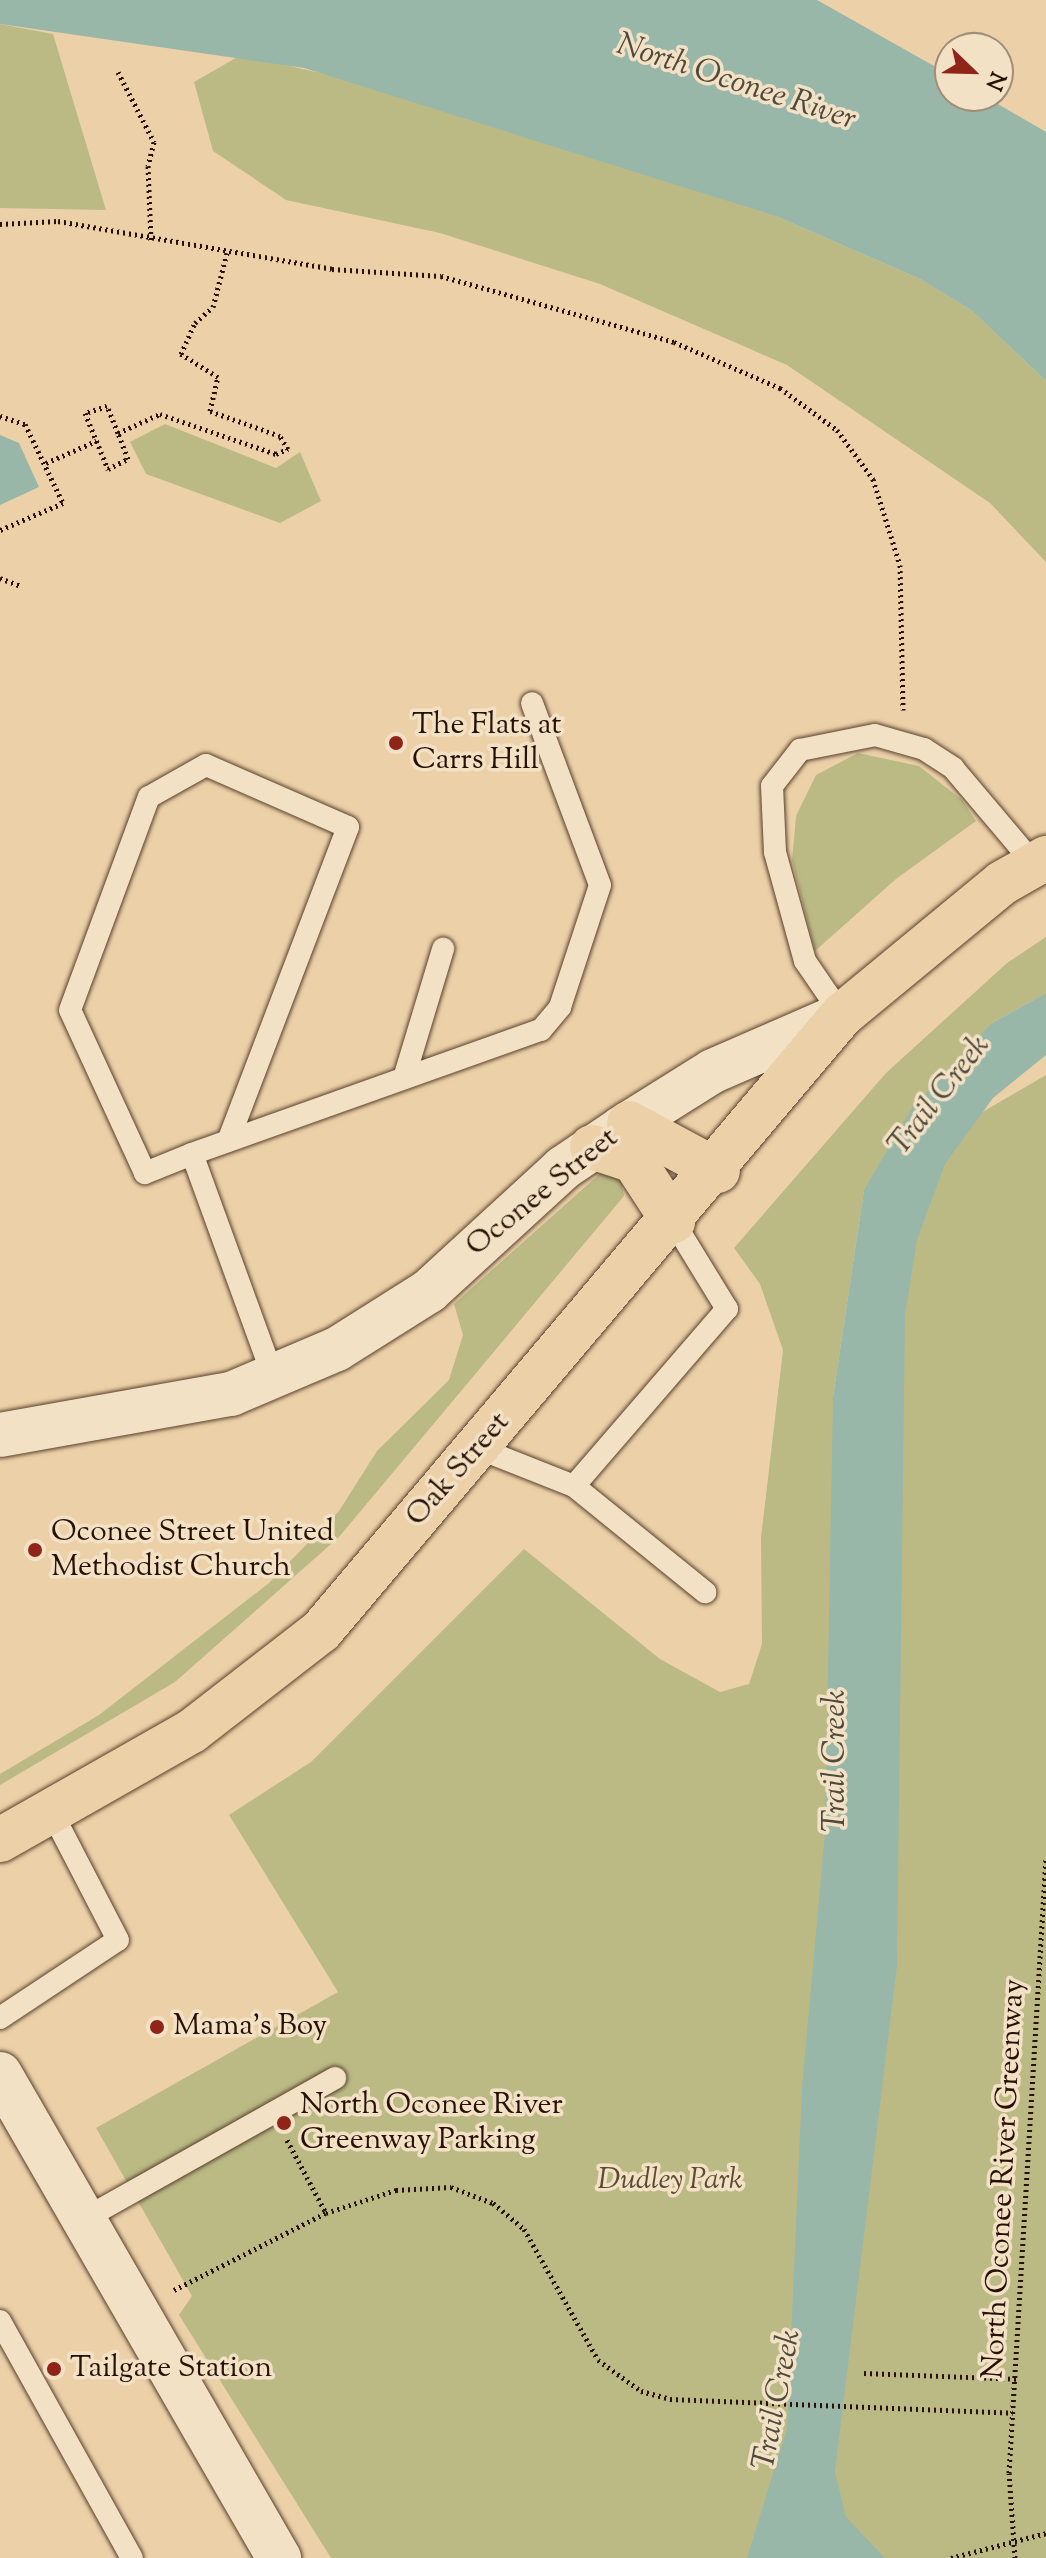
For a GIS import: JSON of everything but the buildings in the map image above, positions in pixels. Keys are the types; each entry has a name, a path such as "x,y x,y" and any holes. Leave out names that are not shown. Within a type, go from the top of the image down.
{"main road":[{"name":"Oconee Street","path":"842,1015 1040,861"},
{"name":"Oak Street","path":"0,1840 192,1731 275,1671 321,1631 718,1171 842,1015"},
{"path":"629,1123 718,1171"},
{"path":"592,1147 634,1161 673,1221"}],"street":[{"name":"Oconee Street","path":"0,1435 158,1412 274,1379 429,1291 592,1147 629,1123 713,1071 842,1015"},
{"path":"0,2074 138,2306 279,2558"}],"lane":[{"path":"228,1141 348,827 206,765 149,797 70,1010 145,1173 405,1075 541,1030 560,1007 600,885 532,703"},
{"path":"842,1015 805,961 787,915 769,812 772,786 800,750 844,736 895,738 953,768 1040,861"},
{"path":"405,1075 443,949"},
{"path":"192,1154 274,1379"},
{"path":"574,1486 727,1309 673,1221"},
{"path":"478,1448 574,1486 705,1592"},
{"path":"0,2018 118,1940 51,1811"},
{"path":"84,2219 335,2078"},
{"path":"0,2321 132,2558"}],"path":[{"path":"118,72 154,142 148,166 151,242"},
{"path":"0,224 58,221 151,242 227,253 441,276 516,294 731,364 837,430 873,479 900,565 908,693 895,738"},
{"path":"118,433 160,414 276,454 288,449 280,436 210,411 218,377 181,354 195,323 213,307 227,253"},
{"path":"107,406 118,433 128,459 108,469 85,413 107,406"},
{"path":"0,416 25,424 63,503 0,530"},
{"path":"46,463 96,441"},
{"path":"0,578 21,586"},
{"name":"North Oconee River Greenway","path":"138,2306 326,2213 396,2190 451,2187 493,2203 539,2250 598,2360 641,2391 670,2399 1013,2413 1017,2379 1027,2099 1046,1857"},
{"path":"275,2112 326,2213"},
{"path":"864,2373 1017,2379"},
{"path":"1013,2413 1015,2558"},
{"path":"951,2558 1046,2533"}],"green space":[{"path":"0,24 53,34 106,210 0,208"},
{"path":"241,55 365,83 778,217 920,279 971,310 1046,381 1046,562 990,503 787,365 600,284 440,233 286,200 213,151 194,82"},
{"path":"165,424 276,468 300,452 321,501 280,523 146,474 130,442"},
{"path":"858,753 919,766 962,800 976,821 896,879 815,951 792,860 796,816 816,775"},
{"name":"Dudley Park","path":"1046,937 1046,993 992,1023 864,1190 833,1397 933,1141 1046,1075 1046,2558 331,2558 179,2315 192,2296 96,2128 338,1992 229,1815 311,1762 524,1549 660,1659 720,1692 749,1684 762,1644 761,1538 783,1350 760,1284 734,1248 886,1073 1007,963"},
{"path":"604,1170 621,1179 624,1196 339,1537 175,1682 0,1785 0,1774 99,1715 269,1583 339,1511 377,1451 449,1380 463,1335 454,1304"}],"water":[{"name":"North Oconee River","path":"0,0 817,0 934,66 934,112 1012,112 1046,132 1046,381 971,310 920,279 778,217 304,68 0,24"},
{"path":"0,435 19,443 39,487 0,505"},
{"name":"Trail Creek","path":"1046,993 1046,1055 993,1098 945,1164 917,1240 905,1315 897,1966 835,2472 846,2517 885,2558 747,2558 787,2428 802,2087 825,1833 833,1397 864,1190 912,1108 992,1023"}],"place":[{"name":"The Flats at Carrs Hill","path":"396,743"},
{"name":"Oconee Street United Methodist Church","path":"35,1550"},
{"name":"Mama's Boy","path":"157,2027"},
{"name":"North Oconee River Greenway Parking","path":"284,2123"},
{"name":"Tailgate Station","path":"54,2369"}]}
